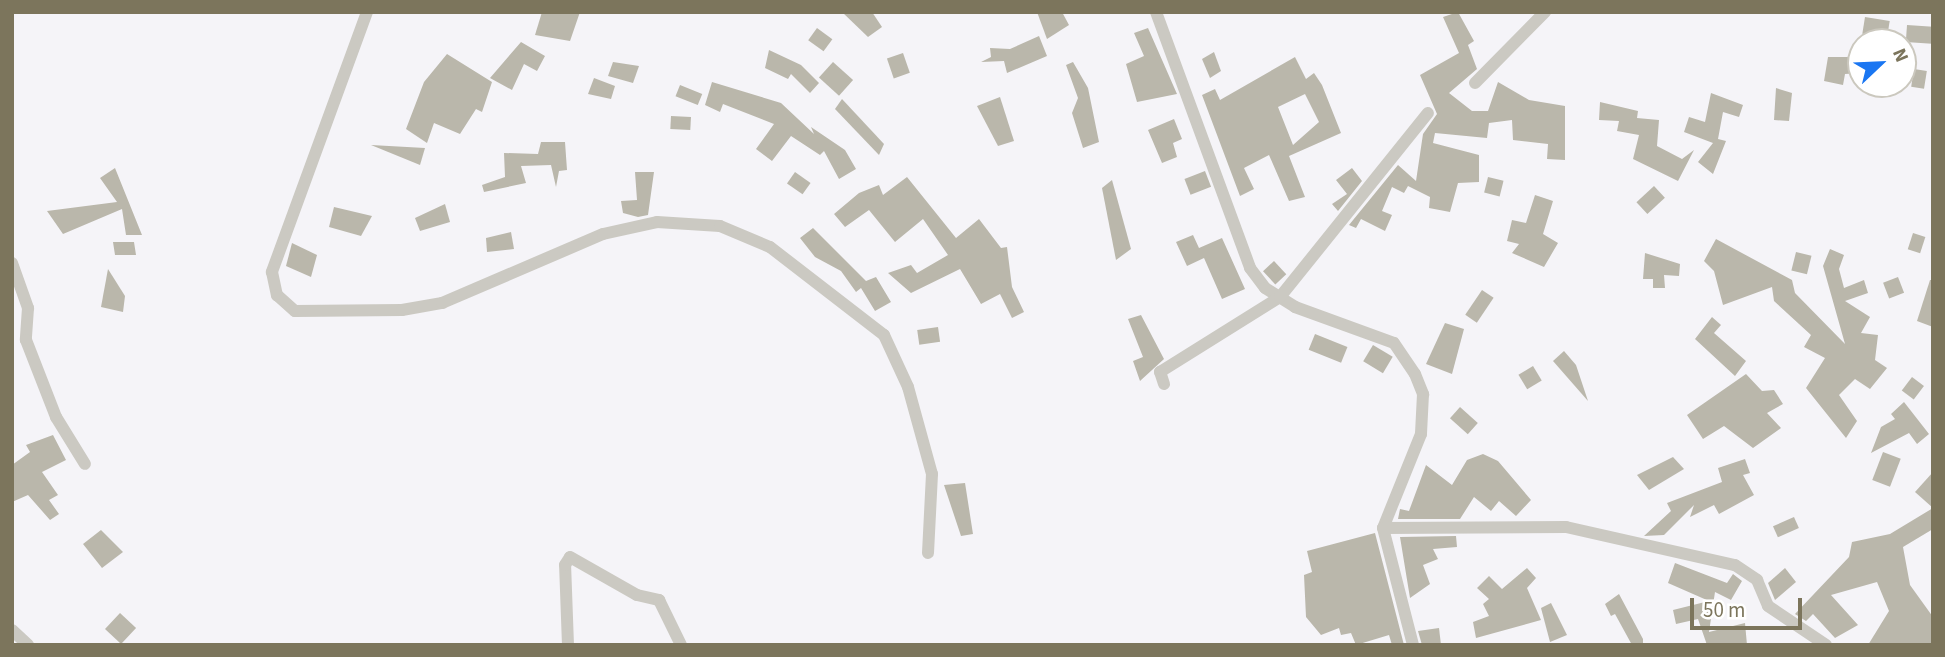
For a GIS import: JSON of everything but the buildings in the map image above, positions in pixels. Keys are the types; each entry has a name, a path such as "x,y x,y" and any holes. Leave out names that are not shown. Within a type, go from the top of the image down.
{"street":[{"path":"367,12 272,272 277,295 295,311 402,310 442,303 603,234 657,222 720,226 770,247 884,335 908,387 932,474 928,553"},
{"path":"1156,12 1250,268 1280,297 1394,344 1415,374 1423,394 1421,434 1383,528 1413,645"},
{"path":"1475,83 1545,12"},
{"path":"1164,384 1160,372 1280,297 1429,113"},
{"path":"12,263 28,308 26,340 56,417 85,464"},
{"path":"1383,528 1566,527 1735,565 1757,580 1768,606 1826,645"},
{"path":"568,645 565,565 570,557 636,594 659,600 681,645"},
{"path":"12,630 28,645"}]}
